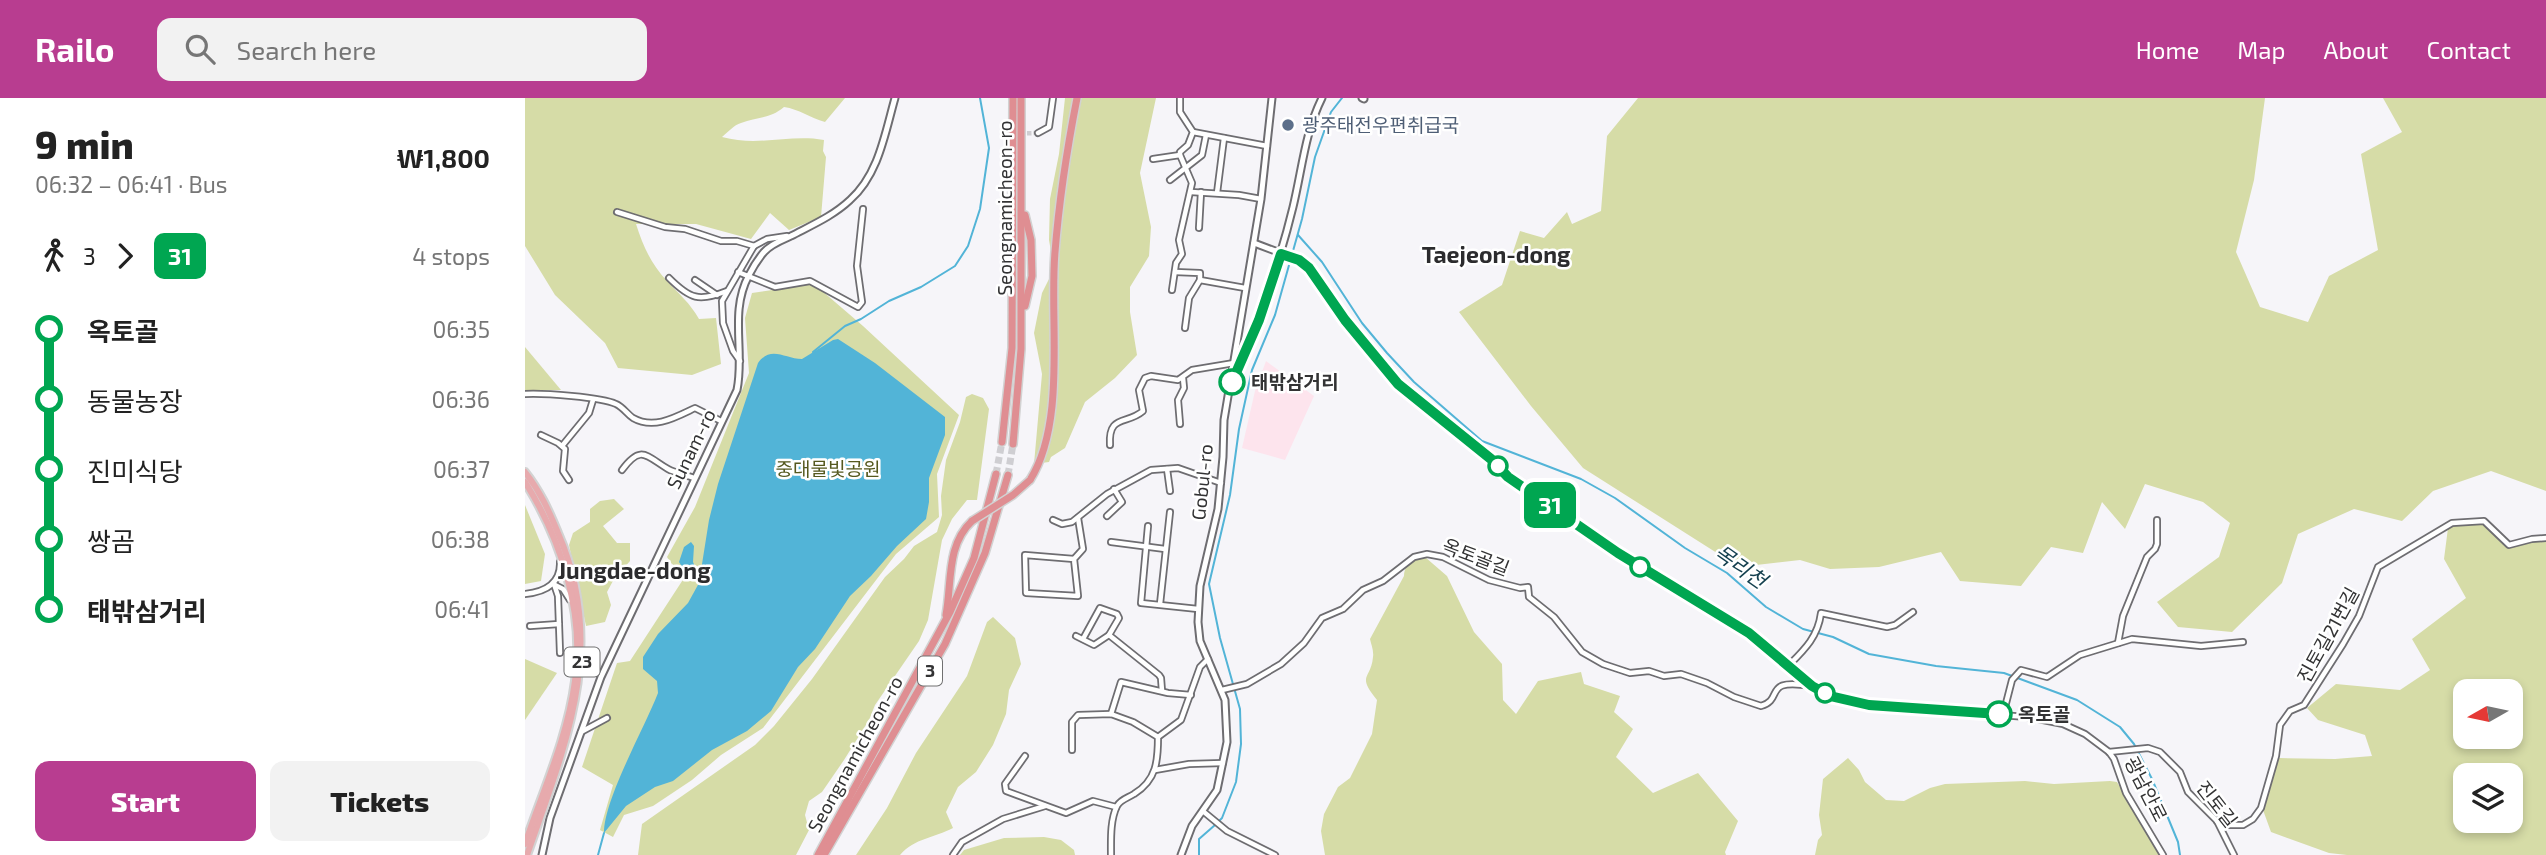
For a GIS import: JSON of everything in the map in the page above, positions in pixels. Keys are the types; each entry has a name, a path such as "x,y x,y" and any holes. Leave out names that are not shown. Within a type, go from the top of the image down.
{"highway":[{"name":"Seongnamicheon-ro","path":"1002,442 1012,348 1013,98"},
{"name":"Seongnamicheon-ro","path":"1013,444 1021,349 1021,98"},
{"path":"944,623 953,552 961,533 972,521 1013,495 1030,480 1043,450 1051,413 1055,251 1077,98"},
{"name":"Seongnamicheon-ro","path":"818,855 944,623 974,558 996,474"},
{"name":"Seongnamicheon-ro","path":"824,855 945,644 985,553 1008,475"}],"main road":[{"name":"23","path":"525,472 540,493 566,551 580,611 582,660 566,744 527,855"},
{"name":"23","path":"525,482 543,514 568,578 574,611 577,661 572,700 525,844"}],"street":[{"name":"Sunam-ro","path":"542,855 550,818 616,643 737,390 741,363 737,322 742,291 764,252 824,219 851,200 860,189 875,164 895,98"},
{"path":"1038,133 1049,127 1053,98"},
{"path":"1180,98 1180,112 1193,132 1269,146"},
{"name":"Gobul-ro","path":"1181,855 1187,835 1217,790 1228,731 1226,689 1200,641 1198,609 1221,483 1224,420 1269,146 1272,98"},
{"path":"1232,382 1283,255 1308,134 1322,98"},
{"path":"1181,155 1193,132"},
{"path":"1170,180 1202,155 1206,135"},
{"path":"1217,193 1224,138"},
{"path":"1153,159 1181,155"},
{"path":"1172,290 1176,263 1182,254 1179,240 1192,183 1181,155"},
{"path":"1191,192 1261,199"},
{"path":"1199,228 1201,192"},
{"path":"738,272 775,287 810,281 858,307 862,302 857,266 863,209"},
{"path":"617,212 721,241 737,241 754,246"},
{"path":"741,363 733,351 723,323 723,300 754,246 768,239 791,235"},
{"path":"1254,243 1299,260"},
{"name":"광남안로","path":"1299,260 1313,272 1345,320 1398,384 1491,459 1508,477 1618,553 1749,633 1812,686 1830,696 1861,703 2003,715 2063,724 2085,734 2109,752 2126,793 2162,855"},
{"path":"1175,272 1198,272 1200,279 1189,298 1185,328"},
{"path":"669,278 685,294 702,299 728,290"},
{"path":"1200,279 1245,288"},
{"path":"695,280 723,300"},
{"path":"1110,445 1110,433 1115,424 1143,411 1139,390 1145,378 1151,376 1172,381 1192,370 1234,363"},
{"path":"1180,424 1178,400 1184,388 1183,377"},
{"path":"525,394 542,393 616,404 634,419 645,422 660,423 695,408 721,421"},
{"path":"562,446 589,413 593,400"},
{"path":"541,435 565,449 563,471 569,480"},
{"path":"622,470 630,459 642,454 653,457 668,469 694,478"},
{"path":"1167,468 1170,491"},
{"path":"1053,520 1067,524 1114,489 1145,471 1183,469 1221,483"},
{"path":"1107,516 1122,502 1114,489"},
{"path":"1160,604 1170,512"},
{"path":"1074,559 1025,555 1027,593 1078,596 1074,559 1083,549 1078,518"},
{"path":"2118,644 2123,616 2147,557 2157,544 2157,520"},
{"name":"진토길21번길","path":"2217,821 2228,825 2243,825 2253,819 2261,808 2276,756 2280,724 2290,711 2304,705 2343,644 2364,604 2378,567 2442,529 2461,521 2484,521 2509,545 2532,538 2546,538"},
{"path":"1148,526 1141,603 1198,609"},
{"path":"1111,542 1165,549"},
{"path":"525,594 536,593 554,584 560,576 560,554"},
{"name":"옥토골길","path":"1226,689 1247,684 1287,660 1304,643 1322,618 1343,609 1363,590 1383,581 1409,559 1427,554 1443,557 1489,580 1520,588 1528,587 1529,597 1554,617 1582,652 1612,668 1630,673 1649,671 1664,676 1681,674 1761,706 1770,702 1776,689 1784,684 1812,686"},
{"path":"554,584 569,596 574,611"},
{"path":"554,584 558,596 560,653"},
{"path":"1076,636 1094,645 1109,635 1119,616 1100,608 1083,639"},
{"path":"1788,666 1807,647 1819,628 1821,613 1887,628 1913,612"},
{"path":"530,626 559,624"},
{"path":"1109,635 1159,674 1162,691"},
{"path":"2003,715 2012,680 2018,672 2024,670 2047,677 2080,655 2140,638 2201,646 2242,642"},
{"path":"1157,737 1181,720 1200,667 1208,659"},
{"path":"1111,714 1121,682 1191,695"},
{"path":"1072,750 1072,722 1075,717 1111,714 1133,722 1157,737"},
{"path":"581,732 607,718"},
{"path":"1111,855 1111,833 1116,807 1139,790 1155,770 1158,762 1157,737"},
{"name":"진토길","path":"2109,752 2144,748 2159,752 2175,766 2188,792 2217,821 2234,855"},
{"path":"1025,756 1005,784 1005,789 1066,813 1093,801 1116,807"},
{"path":"1155,770 1189,764 1224,763"},
{"path":"953,855 962,842 1003,819 1045,806"},
{"path":"1203,812 1227,831 1276,855"}],"shaded area":[{"path":"1266,361 1314,396 1285,460 1242,448 1255,391"}],"green space":[{"path":"525,98 845,98 825,122 784,107 768,116 738,124 722,137 748,141 798,138 824,140 823,151 826,157 821,217 789,230 770,213 751,239 696,224 636,224 656,268 699,319 716,318 721,364 692,375 618,368 605,343 555,295 525,246"},
{"path":"1065,98 1156,98 1140,173 1151,227 1149,256 1130,287 1130,312 1137,355 1115,378 1085,402 1065,448 1051,457 1049,462 1034,464 1042,374 1034,333 1042,293 1054,269 1049,240 1050,199 1059,154"},
{"path":"1638,98 2265,98 2254,180 2236,252 2260,307 2308,322 2329,276 2378,250 2361,154 2402,132 2383,98 2546,98 2546,491 2491,471 2433,491 2402,521 2354,509 2298,534 2282,583 2232,632 2178,627 2157,602 2219,557 2230,523 2203,502 2145,484 2125,529 2102,502 2083,553 2051,547 2021,586 1960,581 1941,552 1879,567 1830,569 1800,560 1739,567 1583,468 1531,406 1459,312 1502,285 1520,231 1544,238 1567,212 1572,224 1601,211 1607,136"},
{"name":"중대물빛공원","path":"814,284 959,415 937,474 939,517 896,554 763,728 721,755 692,780 653,806 624,815 613,837 600,830 613,785 582,767 617,663 630,661 686,575 667,557 695,507 749,373 745,318 752,293"},
{"path":"525,347 561,390 525,390"},
{"path":"972,394 983,398 989,409 977,500 967,500 952,519 942,540 928,620 919,641 875,705 869,720 822,792 809,801 805,815 809,830 796,855 638,855 642,824 755,745 812,679 885,577 914,546 937,532 942,515 941,496 946,460 966,397"},
{"path":"614,499 624,509 603,526 617,543 630,543 630,561 614,579 607,592 611,605 605,622 586,626 569,545 573,533 590,522 590,509 600,501"},
{"path":"525,505 545,554 541,581 525,584"},
{"path":"2455,524 2482,524 2508,547 2546,540 2546,855 2347,855 2329,853 2271,832 2263,810 2279,758 2335,759 2372,756 2365,735 2318,720 2307,708 2336,684 2400,690 2430,670 2412,639 2466,598 2444,559 2448,528"},
{"path":"1425,557 1447,576 1474,632 1502,664 1503,700 1516,714 1538,681 1581,672 1584,684 1620,696 1614,712 1633,729 1616,757 1653,793 1698,773 1738,821 1726,855 1325,855 1321,831 1324,814 1338,787 1350,778 1372,734 1377,700 1366,681 1373,657 1370,639 1408,565"},
{"path":"993,617 1015,638 1021,664 1009,690 1006,714 993,745 976,772 958,787 946,812 953,828 918,842 900,855 856,855 887,808 916,753 967,676 987,622"},
{"path":"525,659 557,673 525,720"},
{"path":"1848,758 1865,782 1886,800 1904,801 1945,784 2117,782 2160,855 1815,855 1818,840 1822,835 1819,815 1823,779"},
{"path":"1044,837 1061,840 1074,850 1075,855 960,855 964,850 1004,838"}],"water":[{"name":"중대물빛공원","path":"838,339 875,363 945,417 945,435 929,478 926,519 850,596 815,649 798,667 771,711 747,731 712,750 673,781 655,787 626,806 604,833 617,783 658,693 657,681 643,669 643,657 658,634 688,603 699,583 718,484 758,363 773,354 802,359"},
{"path":"691,542 694,546 693,562 698,574 696,578 686,573 679,562 684,547"}],"waterway":[{"path":"813,352 845,326 889,301 921,287 955,266 968,246 980,209 989,148 980,98"},
{"path":"1219,821 1236,782 1241,744 1240,709 1220,638 1209,584 1230,495 1239,429 1252,370 1275,315 1302,219 1315,157 1331,112 1342,98"},
{"name":"목리천","path":"1298,235 1322,262 1362,323 1387,353 1414,382 1482,441 1581,479 1615,498 1685,548 1727,573 1766,607 1803,629 1833,637 1869,654 1936,666 2004,673 2077,700 2120,727 2134,744 2152,779 2178,842 2180,855"},
{"path":"1199,855 1199,839 1215,825"},
{"path":"598,855 604,833"}],"tunnel":[{"path":"1001,134 1038,133"},
{"path":"996,474 1002,442"},
{"path":"1008,475 1013,444"}],"bus line":[{"name":"31","path":"1232,382 1259,320 1281,254 1299,260 1313,272 1331,302 1398,384 1491,459 1517,485 1662,581 1733,622 1812,686 1830,696 1869,705 1999,714"}],"place":[{"name":"광주태전우편취급국","path":"1288,125"},
{"name":"태밖삼거리","path":"1232,382"},
{"name":"옥토골","path":"1999,714"}],"district":[{"name":"Taejeon-dong","path":"1496,255"},
{"name":"Jungdae-dong","path":"634,571"}]}
